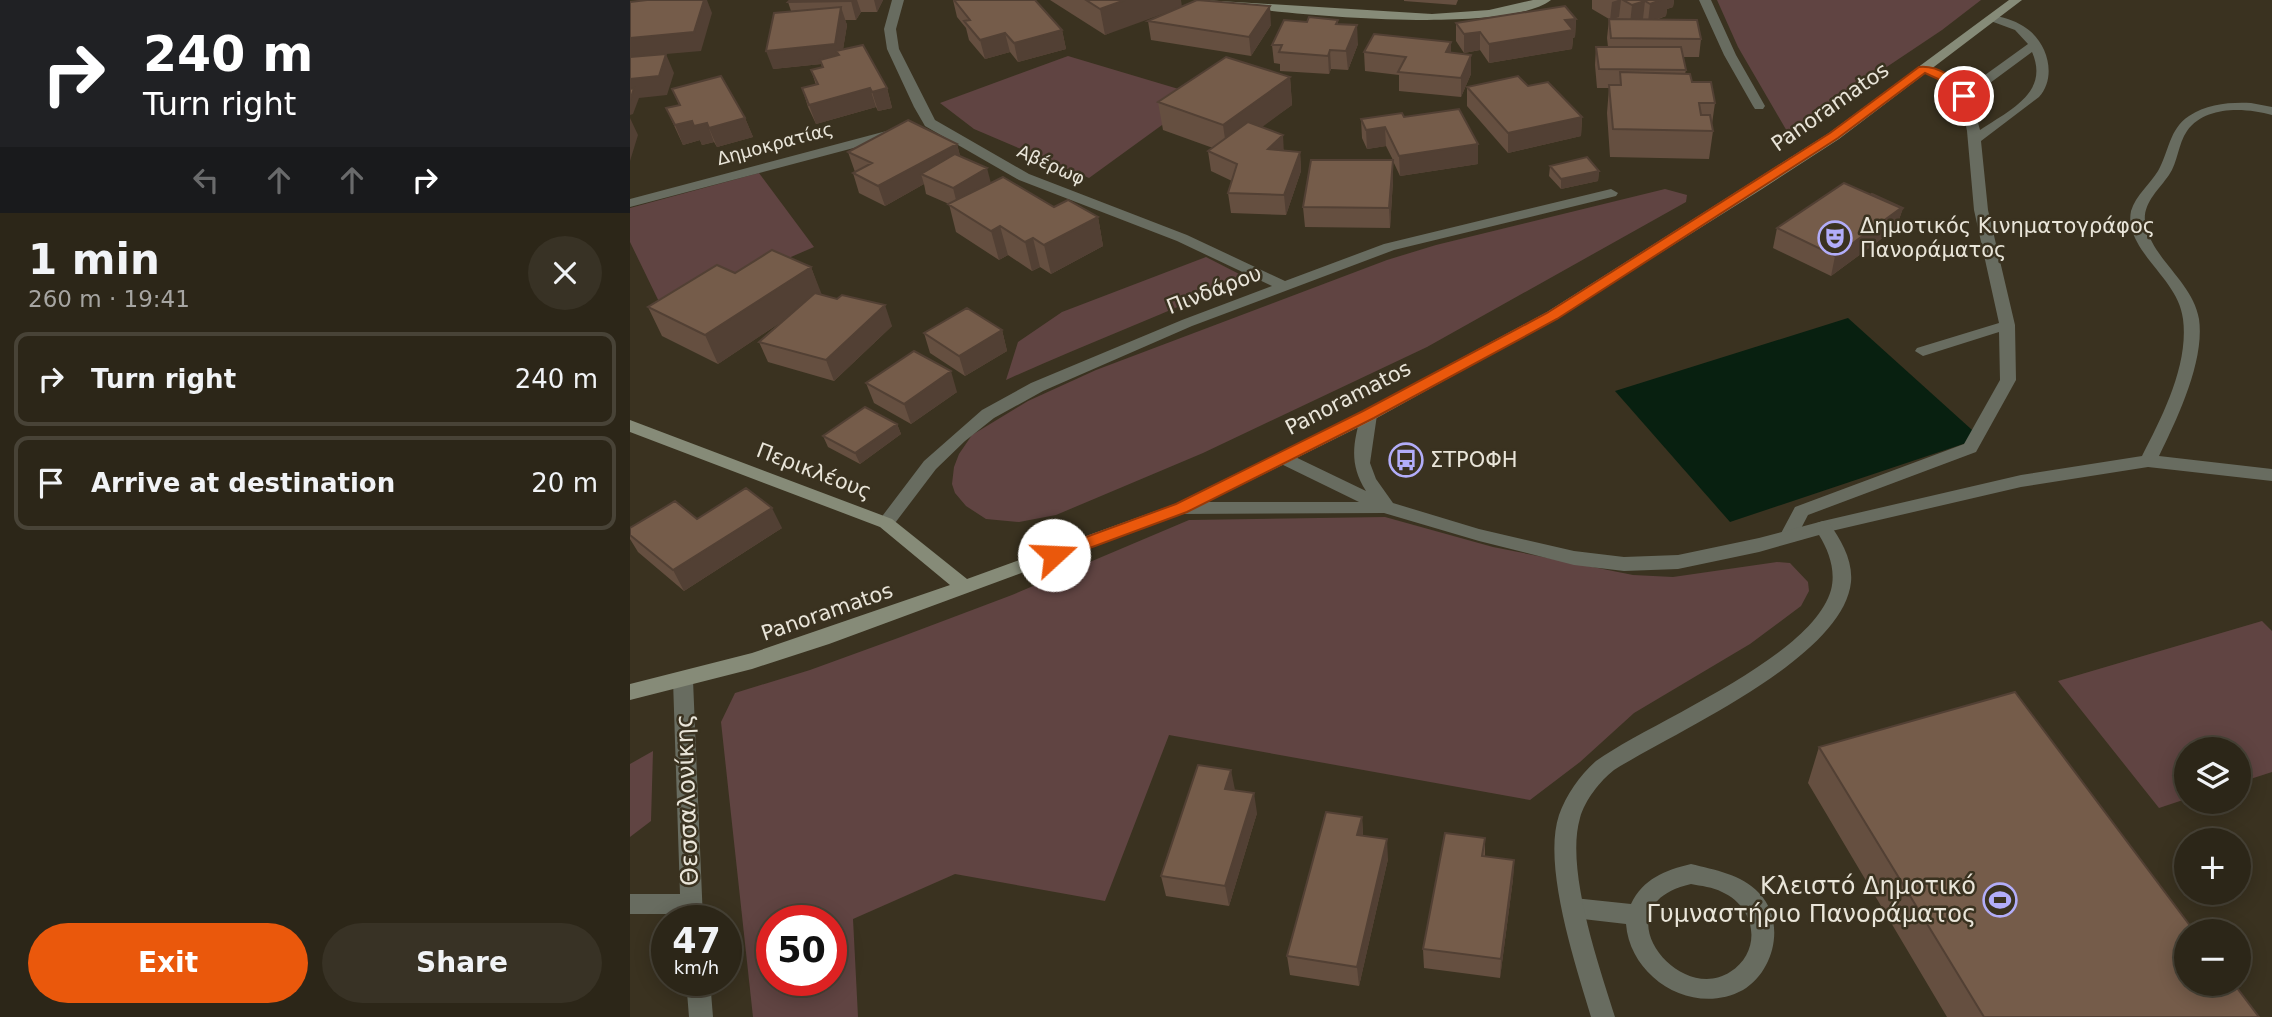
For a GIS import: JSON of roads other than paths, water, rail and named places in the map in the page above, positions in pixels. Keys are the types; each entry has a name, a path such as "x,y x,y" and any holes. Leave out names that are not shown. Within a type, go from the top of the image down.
{"main road":[{"path":"1209,0 1328,6 1404,16 1481,16 1513,11 1545,0"},
{"name":"Panoramatos","path":"630,692 683,680 822,639 1181,508 1368,415 1552,316 1834,136 2016,0"},
{"name":"Περικλέους","path":"630,426 886,523 965,587"}],"street":[{"path":"898,0 890,29 893,49 920,107 917,127"},
{"path":"1705,0 1730,55 1759,106"},
{"path":"1976,139 2040,88 2043,72 2034,45 2021,29 1992,18"},
{"path":"1964,96 2034,45"},
{"path":"1788,537 1801,511 1970,448 2008,380 2007,325 1981,210 1975,169 1976,139 1964,96 1951,80 1923,69"},
{"path":"2148,461 2171,416 2186,359 2191,318 2175,285 2143,237 2137,221 2140,208 2168,165 2182,129 2191,120 2214,111 2245,105 2272,111"},
{"name":"Δημοκρατίας","path":"630,203 917,127"},
{"name":"Αβέρωφ","path":"917,127 1024,177 1182,239 1284,286"},
{"name":"Πινδάρου","path":"886,523 942,453 972,426 1008,402 1119,351 1389,247 1611,193"},
{"path":"1923,351 2007,325"},
{"path":"1368,415 1360,452 1362,473 1387,508"},
{"path":"1280,457 1387,508 1479,535 1562,555 1624,564 1678,562 2021,481 2148,461 2272,475"},
{"path":"1181,508 1387,508"},
{"path":"1604,1017 1574,908 1569,815 1599,770 1746,683 1781,660 1816,629 1837,600 1841,576 1839,553 1823,527"},
{"name":"Θεσσαλονίκης","path":"683,680 691,905"},
{"path":"1691,874 1711,876 1729,883 1746,896 1758,911 1764,927 1765,944 1761,960 1752,974 1738,984 1722,989 1686,987 1663,974 1645,955 1639,940 1638,915 1647,895 1659,884 1674,877 1691,874"},
{"path":"630,904 651,907"},
{"path":"1574,908 1638,915"},
{"path":"699,996 701,1017"}],"place":[{"name":"Δημοτικός Κινηματογράφος Πανοράματος","path":"1835,238"},
{"name":"ΣΤΡΟΦΗ","path":"1406,460"},
{"name":"Κλειστό Δημοτικό Γυμναστήριο Πανοράματος","path":"2000,900"}]}
